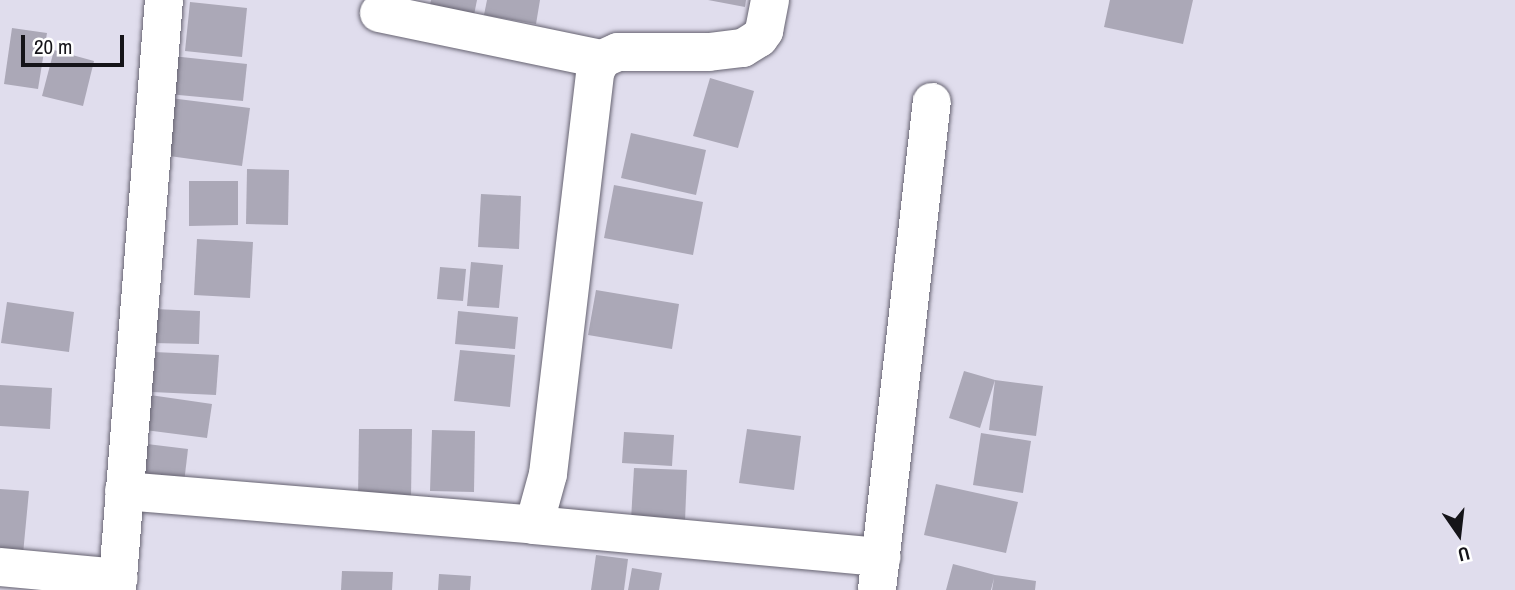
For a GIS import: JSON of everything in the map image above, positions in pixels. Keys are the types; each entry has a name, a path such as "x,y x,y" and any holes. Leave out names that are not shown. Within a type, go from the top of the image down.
{"street":[{"path":"0,567 117,584 164,0"},
{"path":"379,13 602,59 618,52 634,50 709,51 743,48 759,38 764,31 770,0"},
{"path":"534,525 548,474 595,72 602,59"},
{"path":"124,491 534,525 879,574 932,102"}],"building":[{"path":"431,0 477,0 472,25 428,15"},
{"path":"487,0 540,0 536,24 484,15"},
{"path":"708,0 746,0 745,7"},
{"path":"1110,0 1193,0 1183,44 1104,27"},
{"path":"190,2 247,8 242,57 185,51"},
{"path":"12,28 47,33 38,89 4,84"},
{"path":"54,50 94,61 83,106 42,96"},
{"path":"172,56 247,64 243,101 168,94"},
{"path":"710,78 754,91 738,148 693,136"},
{"path":"170,98 250,108 242,166 162,155"},
{"path":"631,133 706,150 696,195 621,178"},
{"path":"247,169 289,170 288,225 246,224"},
{"path":"189,181 238,181 238,225 189,226"},
{"path":"614,185 703,202 693,255 604,238"},
{"path":"481,194 521,196 519,249 478,247"},
{"path":"197,239 253,242 250,298 194,295"},
{"path":"471,262 503,265 499,308 467,306"},
{"path":"440,267 466,269 463,301 437,299"},
{"path":"596,290 679,304 672,349 588,335"},
{"path":"7,302 74,312 69,352 1,343"},
{"path":"154,309 200,311 199,344 152,343"},
{"path":"458,311 518,317 515,349 455,344"},
{"path":"460,350 515,355 510,407 454,401"},
{"path":"154,352 219,355 216,395 152,392"},
{"path":"964,371 995,380 980,428 949,418"},
{"path":"995,380 1043,386 1036,436 989,430"},
{"path":"0,385 52,388 50,429 0,426"},
{"path":"150,395 212,404 207,438 145,430"},
{"path":"359,429 412,429 411,499 358,499"},
{"path":"747,429 801,436 794,490 739,483"},
{"path":"432,430 475,431 474,492 430,491"},
{"path":"624,432 674,435 672,466 622,463"},
{"path":"981,433 1031,441 1023,493 973,485"},
{"path":"147,444 188,449 184,483 142,478"},
{"path":"634,468 687,470 685,522 631,520"},
{"path":"936,484 1018,502 1006,553 924,535"},
{"path":"0,489 29,491 23,554 0,552"},
{"path":"596,555 628,559 624,590 591,590"},
{"path":"953,564 995,575 1036,581 1035,590 992,590 994,578 991,590 946,590"},
{"path":"632,568 662,573 659,590 628,590"},
{"path":"342,571 393,572 392,590 341,590"},
{"path":"439,574 471,576 470,590 438,590"}]}
